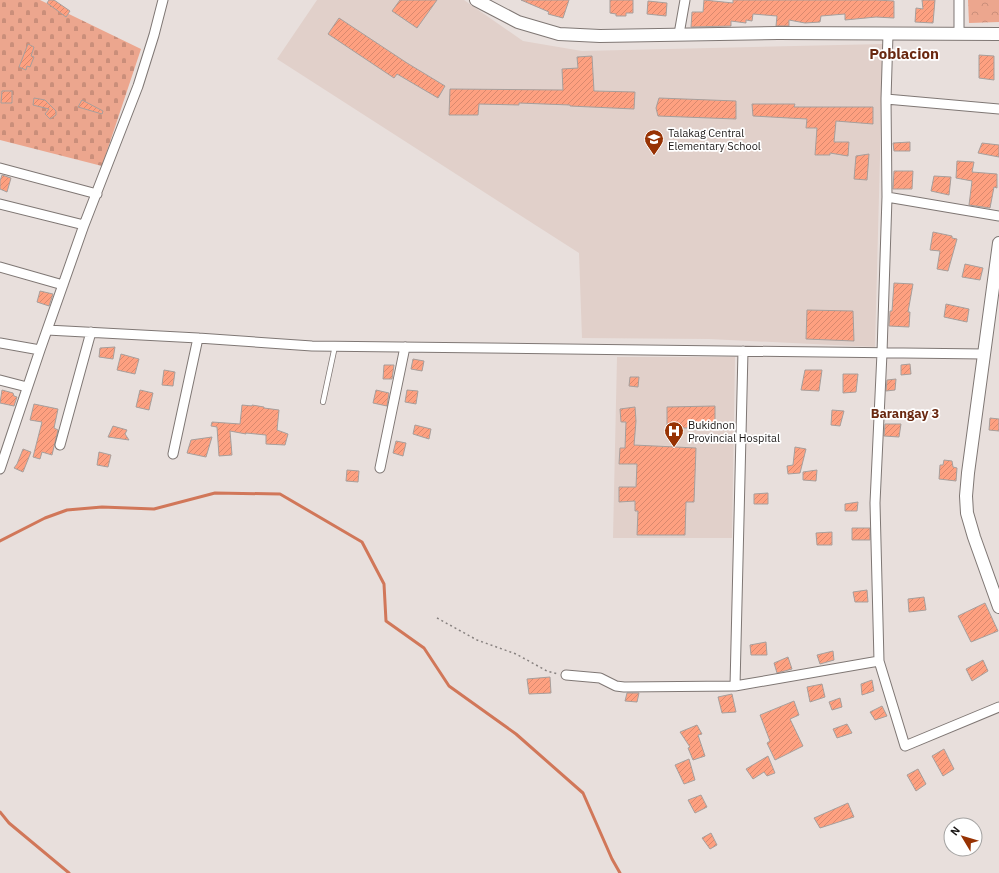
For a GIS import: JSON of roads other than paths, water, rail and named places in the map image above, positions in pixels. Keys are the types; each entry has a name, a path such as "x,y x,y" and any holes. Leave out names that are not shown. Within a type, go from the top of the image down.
{"main road":[{"path":"476,0 518,22 559,34 600,36 679,34 999,34"},
{"path":"999,243 966,496 967,513 974,537 999,607"}],"street":[{"path":"0,469 3,450 27,387 84,225 138,86 163,0"},
{"path":"679,34 685,0"},
{"path":"959,0 959,34"},
{"path":"888,34 886,99 887,197 875,503 879,661 905,746 999,707"},
{"path":"886,99 999,109"},
{"path":"0,168 96,194"},
{"path":"887,197 999,216"},
{"path":"0,204 84,225"},
{"path":"0,267 63,285"},
{"path":"47,330 312,346 984,354"},
{"path":"60,445 91,332"},
{"path":"173,454 198,338"},
{"path":"0,343 40,350"},
{"path":"380,468 405,347"},
{"path":"735,686 743,350"},
{"path":"0,380 27,387"},
{"path":"566,675 600,678 616,686 624,687 735,686 879,661"}],"lane":[{"path":"323,402 335,346"}],"waterway":[{"path":"0,541 45,518 67,510 102,507 154,509 215,493 280,494 362,542 384,584 386,621 424,648 449,686 516,734 583,793 612,859 620,873"},
{"path":"0,812 9,823 69,873"}],"place":[{"name":"Talakag Central Elementary School","path":"654,156"},
{"name":"Bukidnon Provincial Hospital","path":"674,448"}],"district":[{"name":"Poblacion","path":"904,54"},
{"name":"Barangay 3","path":"905,413"}]}
